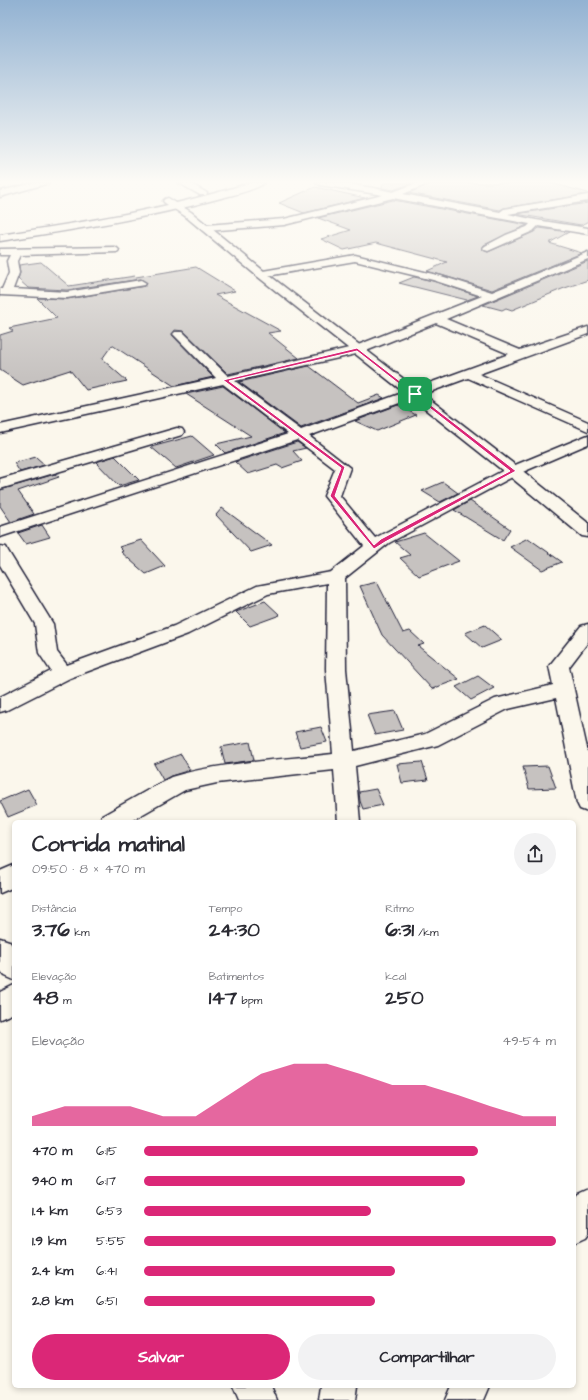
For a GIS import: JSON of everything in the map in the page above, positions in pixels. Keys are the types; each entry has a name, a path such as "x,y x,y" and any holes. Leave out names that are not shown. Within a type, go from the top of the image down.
{"street":[{"path":"230,248 588,532"},
{"path":"0,252 114,250"},
{"path":"16,252 12,261 14,274 3,293 67,295 141,283"},
{"path":"0,428 357,350 436,319 588,255"},
{"path":"261,274 355,258 437,278 492,295"},
{"path":"436,319 521,355"},
{"path":"0,532 299,435 588,330"},
{"path":"179,334 225,380 343,468 332,496 374,548"},
{"path":"469,374 528,398 588,427"},
{"path":"0,484 178,432"},
{"path":"0,706 63,673 181,630 263,590 336,576 383,540 513,471 588,439"},
{"path":"0,551 44,624 48,653 63,673"},
{"path":"336,576 336,669 349,820"},
{"path":"588,630 559,666 588,803"},
{"path":"114,820 179,783 217,775 344,762 431,740 502,704 564,689"},
{"path":"0,883 12,876"},
{"path":"0,949 12,965"},
{"path":"0,1007 12,998"},
{"path":"576,1224 588,1205"},
{"path":"252,1388 259,1400"},
{"path":"337,1400 340,1388"},
{"path":"463,1400 471,1388"}],"building":[{"path":"396,248 482,248 488,252 496,248 567,248 582,253 492,290 427,271 447,262"},
{"path":"588,261 588,280 512,310 506,308 502,310 483,305"},
{"path":"41,262 69,286 196,267 235,291 215,295 281,331 268,333 299,358 228,374 184,331 175,330 172,335 213,377 174,386 112,345 102,359 127,381 86,390 70,370 23,385 0,370 0,335 13,331 9,328 57,318 37,298 67,299 145,286 147,284 141,279 67,290 28,288 18,279 20,273 19,265"},
{"path":"414,277 433,281 478,296 467,300 399,283"},
{"path":"309,366 358,403 379,395 384,398 301,428 239,382"},
{"path":"223,386 285,433 225,453 216,444 251,436 186,394"},
{"path":"398,405 416,415 377,431 355,421"},
{"path":"192,436 214,455 176,468 151,447"},
{"path":"297,442 306,448 293,451 302,461 282,468 277,465 248,474 235,462"},
{"path":"115,456 139,480 119,486 96,462"},
{"path":"36,457 45,465 20,472 14,463"},
{"path":"55,474 59,477 18,491 34,514 11,522 0,506 0,490"},
{"path":"443,482 458,493 440,502 422,491"},
{"path":"470,501 510,529 503,540 454,510"},
{"path":"222,508 272,545 251,552 216,515"},
{"path":"42,525 50,537 26,544 18,533"},
{"path":"424,533 459,561 419,576 400,558 410,555 395,542"},
{"path":"528,538 562,562 542,570 510,547"},
{"path":"141,540 165,566 146,574 121,552 123,551 119,547"},
{"path":"377,582 403,633 410,631 424,644 418,646 459,679 432,689 382,635 360,586"},
{"path":"265,601 280,615 250,626 236,612"},
{"path":"485,625 502,640 482,648 465,633"},
{"path":"478,676 494,688 471,700 456,687"},
{"path":"395,711 403,730 375,735 367,715"},
{"path":"321,727 327,742 300,747 295,732"},
{"path":"250,742 254,760 225,764 221,747"},
{"path":"181,754 190,770 163,780 154,764"},
{"path":"422,762 428,780 402,783 397,764"},
{"path":"548,766 556,788 529,789 523,767"},
{"path":"28,789 37,805 8,817 0,801"},
{"path":"376,789 383,805 363,809 359,792"}],"route":[{"path":"357,350 415,394 513,471 383,540 374,548 332,496 343,468 225,380 357,350"}]}
